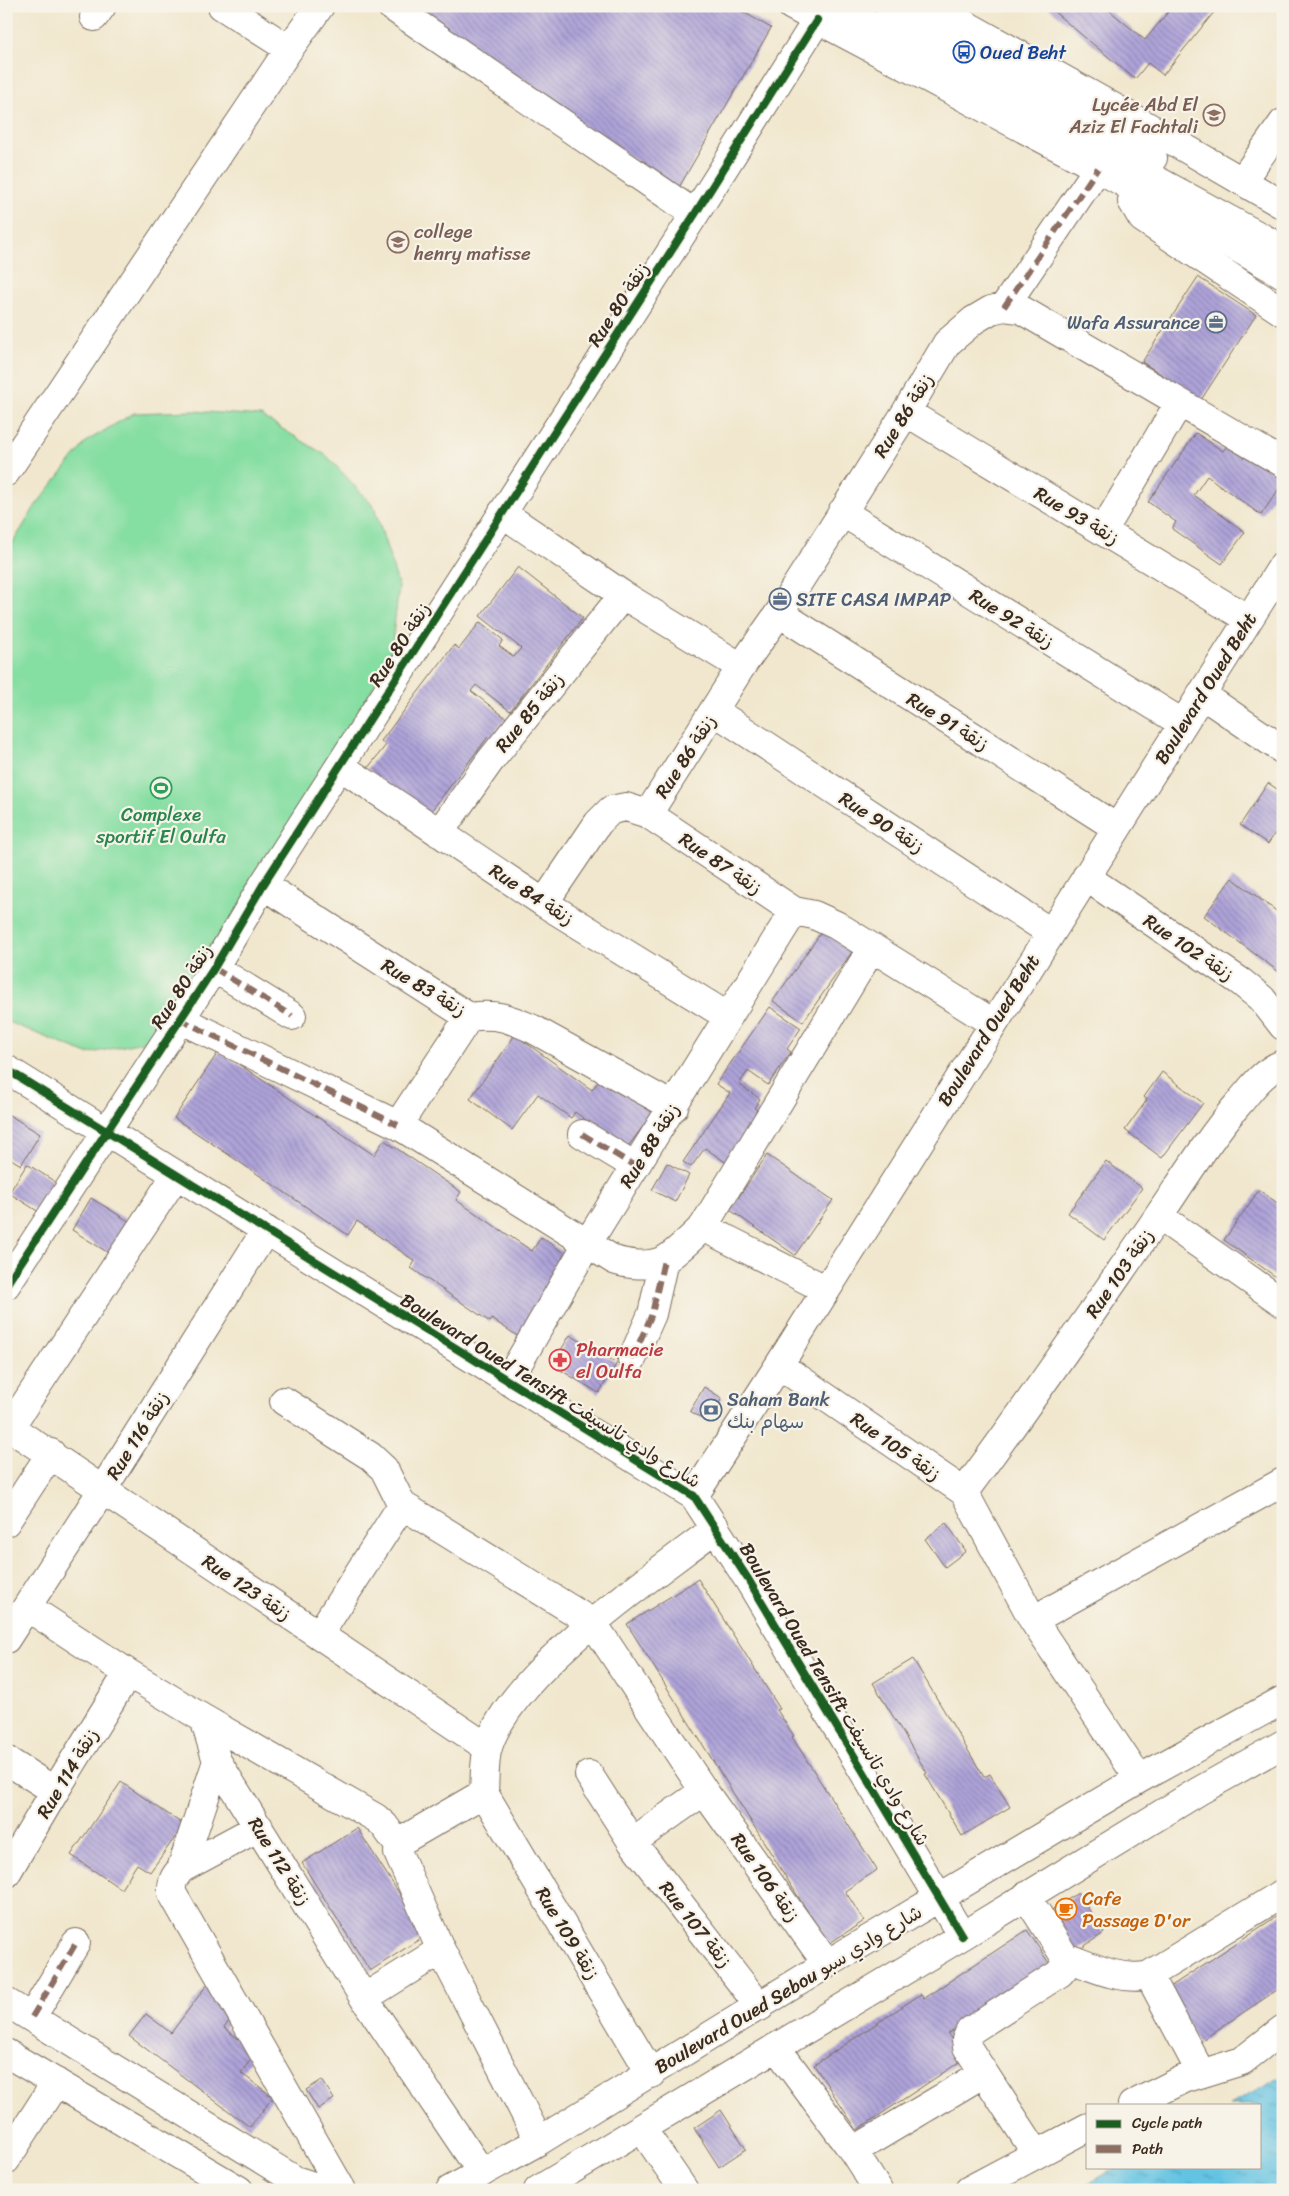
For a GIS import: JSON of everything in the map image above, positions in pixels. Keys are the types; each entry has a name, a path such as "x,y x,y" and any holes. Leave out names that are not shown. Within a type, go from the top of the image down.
{"street":[{"path":"222,6 289,49"},
{"path":"6,472 289,49 320,6"},
{"path":"391,6 696,214"},
{"path":"792,6 829,9 1283,249"},
{"path":"889,6 1283,232"},
{"path":"829,9 1137,191 1283,274"},
{"name":"Rue 80 زنقة","path":"6,1284 214,968 263,885 829,9"},
{"path":"950,11 1283,205"},
{"path":"1242,181 1283,123"},
{"path":"1098,168 1004,307 1020,309 1283,463"},
{"path":"1137,191 1132,201 1142,218 1283,312"},
{"name":"Rue 86 زنقة","path":"648,814 741,667 779,613 906,412 947,343 974,320 991,310 1004,307"},
{"path":"1103,532 1179,403"},
{"name":"Rue 93 زنقة","path":"906,412 1248,619"},
{"name":"Rue 92 زنقة","path":"842,512 1182,723"},
{"path":"502,513 623,595 741,667"},
{"name":"Boulevard Oued Beht","path":"694,1496 779,1365 993,1022 1283,565"},
{"name":"Rue 85 زنقة","path":"439,833 490,761 623,595"},
{"name":"Rue 91 زنقة","path":"779,613 1117,828"},
{"path":"1201,694 1283,750"},
{"name":"Rue 90 زنقة","path":"714,711 1050,932"},
{"name":"Rue 84 زنقة","path":"340,766 544,903 727,1016"},
{"name":"Rue 87 زنقة","path":"544,903 598,823 611,810 626,807 648,814 794,911 814,916 836,925 993,1022"},
{"name":"Rue 102 زنقة","path":"1086,877 1241,982 1262,999 1283,1026"},
{"name":"Rue 83 زنقة","path":"263,885 469,1017 490,1014 534,1029 674,1107"},
{"name":"Rue 88 زنقة","path":"508,1381 587,1244 674,1107 727,1016 794,911"},
{"path":"179,1019 398,1125 614,1260 625,1264 638,1264 664,1260 703,1228 872,948"},
{"path":"214,968 292,1016"},
{"path":"398,1125 469,1017"},
{"name":"Rue 103 زنقة","path":"964,1492 1025,1410 1214,1134 1257,1082 1272,1068 1283,1064"},
{"name":"Boulevard Oued Tensift شارع وادي تانسيفت","path":"8,1075 106,1131 694,1496 716,1528 962,1936"},
{"path":"582,1134 636,1166"},
{"path":"8,1426 176,1175"},
{"path":"1159,1216 1283,1303"},
{"path":"703,1228 825,1289"},
{"name":"Rue 116 زنقة","path":"6,1639 266,1230"},
{"path":"632,1359 652,1314 664,1260"},
{"name":"Rue 105 زنقة","path":"779,1365 964,1492"},
{"path":"284,1401 370,1456 384,1469 402,1504 593,1623"},
{"name":"Rue 123 زنقة","path":"8,1426 51,1453 488,1748"},
{"path":"6,1522 51,1453"},
{"path":"1032,1620 1283,1482"},
{"path":"964,1492 1032,1620 1139,1779"},
{"path":"319,1635 402,1504"},
{"path":"539,2141 441,1950 398,1853 399,1846 403,1840 484,1793 488,1748 501,1719 544,1666 593,1623 716,1528"},
{"path":"27,1607 128,1673 204,1719 376,1818 384,1825 399,1846"},
{"name":"Rue 106 زنقة","path":"593,1623 704,1791 827,1964"},
{"name":"Rue 114 زنقة","path":"6,1874 128,1673"},
{"name":"Boulevard Oued Sebou شارع وادي سبو","path":"450,2190 539,2141 651,2074 827,1964 1139,1779 1283,1700"},
{"name":"Rue 112 زنقة","path":"204,1719 217,1761 364,1998 482,2174"},
{"path":"538,2190 568,2182 642,2129 1199,1791 1283,1744"},
{"path":"6,1760 55,1791"},
{"path":"217,1761 171,1885 172,1893 342,2190"},
{"name":"Rue 107 زنقة","path":"589,1775 632,1842 760,2007"},
{"path":"632,1842 704,1791"},
{"name":"Rue 109 زنقة","path":"484,1793 651,2074"},
{"path":"177,1873 259,1827"},
{"path":"1064,1957 1124,1976 1138,1978 1149,1975 1283,1894"},
{"path":"1026,1896 1064,1957 1066,1966 1060,1973 970,2031 966,2040 967,2046 1036,2153"},
{"path":"32,2017 76,1943"},
{"path":"364,1998 441,1950"},
{"path":"1149,1975 1201,2073"},
{"path":"6,2002 295,2180 326,2190"},
{"path":"1134,2104 1184,2079 1242,2061 1283,2029"},
{"path":"776,2047 854,2151 878,2190"},
{"path":"6,2053 239,2190"},
{"path":"854,2151 984,2073"},
{"path":"6,2160 56,2082"},
{"path":"969,2190 1086,2128"},
{"path":"642,2129 684,2190"}],"green space":[{"name":"Complexe sportif El Oulfa","path":"193,411 261,416 327,456 374,507 399,587 390,658 241,918 178,1019 142,1042 87,1054 6,1021 6,554 36,505 87,441 134,413"}],"water":[{"path":"1283,2076 1283,2190 1078,2190 1115,2168 1262,2168 1262,2104 1232,2104"}],"building":[{"path":"405,6 733,6 771,28 678,189"},
{"path":"1047,6 1104,6 1145,40 1173,6 1219,6 1163,75 1148,63 1135,79"},
{"path":"1198,277 1256,315 1201,400 1142,362"},
{"path":"1196,433 1223,451 1230,441 1283,478 1283,483 1261,515 1207,476 1194,495 1245,532 1222,564 1172,529 1176,522 1148,502"},
{"path":"518,567 583,618 510,711 476,685 471,691 506,718 490,739 488,737 428,815 367,769 386,745 381,741 454,645 459,649 480,622 503,640 499,646 514,657 521,648 480,616"},
{"path":"1268,783 1283,793 1283,821 1268,844 1240,825"},
{"path":"1232,878 1283,916 1283,975 1204,916"},
{"path":"822,931 852,952 803,1022 773,1001"},
{"path":"770,1007 801,1028 787,1049 791,1052 768,1085 748,1071 739,1084 760,1099 754,1108 764,1115 728,1164 705,1148 691,1167 683,1162 730,1093 716,1084"},
{"path":"515,1035 592,1090 602,1076 653,1113 626,1149 575,1112 571,1118 538,1094 512,1130 470,1099"},
{"path":"219,1051 374,1155 384,1140 461,1192 456,1200 532,1251 541,1237 569,1256 519,1337 492,1319 490,1322 411,1268 415,1261 357,1221 348,1235 174,1118"},
{"path":"1162,1072 1203,1103 1162,1158 1125,1130 1147,1100 1144,1097"},
{"path":"6,1113 40,1134 21,1165 6,1156"},
{"path":"767,1155 833,1200 795,1255 730,1210"},
{"path":"1106,1161 1142,1188 1104,1240 1068,1213"},
{"path":"667,1163 689,1175 675,1202 652,1190"},
{"path":"27,1164 57,1183 39,1212 9,1193"},
{"path":"1259,1190 1283,1207 1283,1282 1224,1240"},
{"path":"91,1198 135,1225 115,1257 72,1230"},
{"path":"570,1335 617,1363 599,1393 552,1365"},
{"path":"704,1387 722,1398 708,1422 690,1411"},
{"path":"946,1523 966,1551 945,1567 925,1539"},
{"path":"698,1579 780,1709 777,1710 794,1736 792,1737 877,1870 845,1891 864,1921 828,1944 627,1624"},
{"path":"913,1659 984,1777 990,1774 1010,1807 962,1836 873,1683"},
{"path":"121,1782 184,1825 150,1872 137,1864 121,1889 71,1855"},
{"path":"357,1828 426,1935 370,1971 302,1863"},
{"path":"1078,1893 1104,1933 1077,1951 1050,1911"},
{"path":"1283,1912 1283,1986 1199,2042 1164,1991"},
{"path":"1027,1930 1051,1966 948,2034 964,2059 857,2130 814,2065 921,1994 924,1998"},
{"path":"209,1982 234,2014 224,2028 256,2052 241,2073 273,2097 250,2127 129,2036 146,2014 171,2033"},
{"path":"322,2080 334,2099 318,2109 306,2090"},
{"path":"721,2110 746,2149 719,2167 694,2128"}],"marked path":[{"path":"1004,307 1098,168"},
{"path":"214,968 292,1016"},
{"path":"179,1019 398,1125"},
{"path":"582,1134 635,1166"},
{"path":"632,1359 652,1314 664,1260"},
{"path":"32,2017 76,1943"}],"cycle path":[{"path":"6,1285 214,968 263,885 695,214 817,20"},
{"path":"6,1069 694,1496 748,1579 962,1936"}],"place":[{"name":"Oued Beht","path":"964,52"},
{"name":"Lycée Abd El Aziz El Fachtali","path":"1214,115"},
{"name":"college henry matisse","path":"398,242"},
{"name":"Wafa Assurance","path":"1216,322"},
{"name":"SITE CASA IMPAP","path":"780,599"},
{"name":"Complexe sportif El Oulfa","path":"161,788"},
{"name":"Pharmacie el Oulfa","path":"560,1360"},
{"name":"Saham Bank سهام بنك","path":"711,1410"},
{"name":"Cafe Passage D'or","path":"1066,1909"}]}
